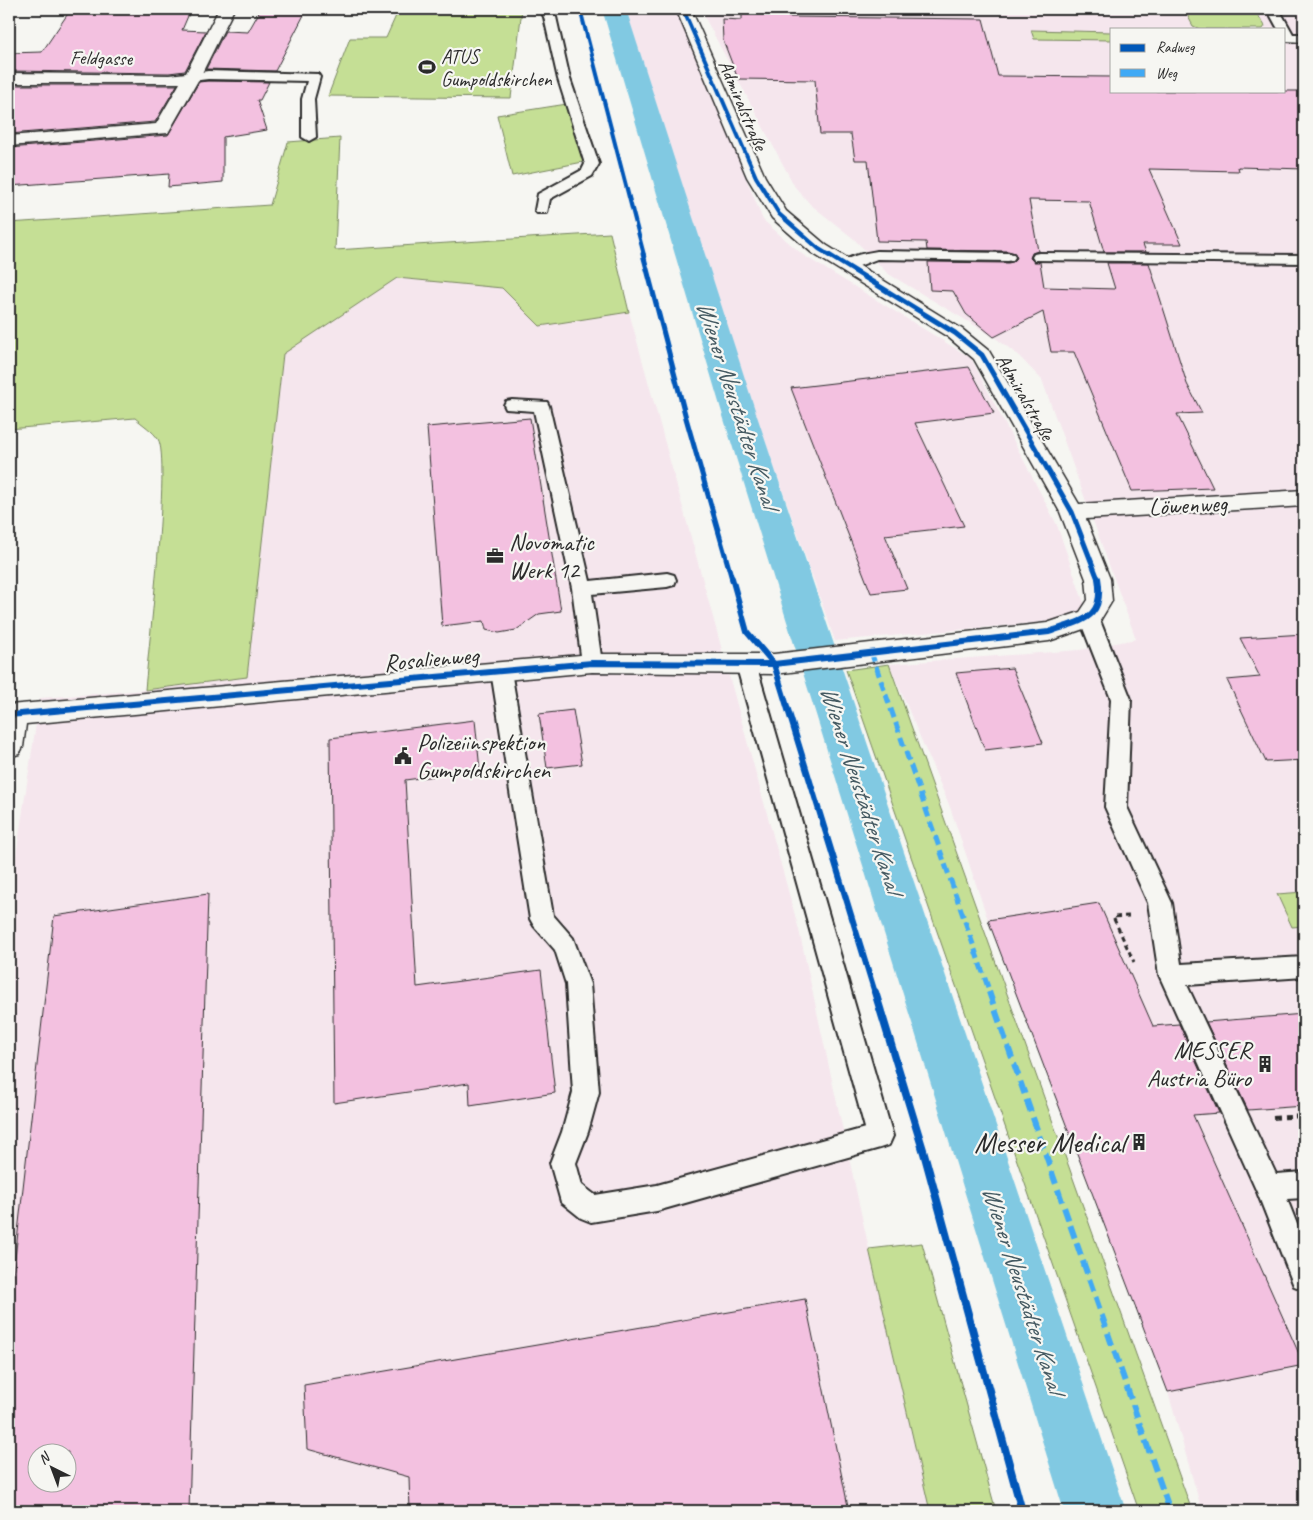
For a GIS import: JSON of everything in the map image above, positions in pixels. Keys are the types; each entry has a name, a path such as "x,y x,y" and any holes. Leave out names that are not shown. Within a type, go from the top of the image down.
{"street":[{"path":"9,141 162,129 192,77 226,9"},
{"name":"Admiralstraße","path":"683,9 756,177 779,214 819,249 955,333 982,355 1072,512 1098,579 1100,601 1089,618"},
{"name":"Feldgasse","path":"9,78 169,80 192,77"},
{"name":"Löwenweg","path":"1072,512 1304,498"},
{"name":"Rosalienweg","path":"12,715 592,663 789,663 1049,632 1089,618"},
{"path":"9,747 12,715"}],"lane":[{"path":"542,210 543,197 587,173 592,164 564,78 550,17 546,9"},
{"path":"1273,9 1282,28"},
{"path":"1286,34 1304,38"},
{"path":"192,77 208,75 314,77 308,99 309,137"},
{"path":"846,266 865,257 877,255 1008,257"},
{"path":"1039,258 1304,259"},
{"path":"512,405 541,406 582,588 592,663"},
{"path":"582,588 667,580"},
{"path":"1089,618 1121,699 1116,807 1160,903 1171,976 1269,1188 1304,1276"},
{"path":"501,671 542,919 565,945 578,984 586,1092 575,1132 563,1163 570,1193 591,1209 657,1198 880,1136 746,664"},
{"path":"1171,976 1304,967"},
{"path":"1269,1188 1304,1185"}],"shaded area":[{"path":"614,9 678,9 763,220 803,255 971,358 1057,525 1089,618 835,641"},
{"path":"706,9 1304,9 1304,1511 1202,1511 1168,1392 988,920 950,807 889,664 1080,650 1136,639 1042,380 1017,354 994,337 887,273 854,239 810,204 795,187 704,16"},
{"path":"397,278 502,288 540,326 629,312 799,930 869,1249 930,1511 9,1511 9,870 14,869 40,698 145,690 247,677 283,354"}],"green space":[{"name":"ATUS Gumpoldskirchen","path":"399,9 522,9 511,98 328,96 350,38 386,38"},
{"path":"1179,9 1254,9 1265,26 1264,28 1198,28 1193,26 1185,11"},
{"path":"1031,30 1110,32 1110,40 1034,39"},
{"name":"ATUS Gumpoldskirchen","path":"567,104 583,162 512,176 497,115"},
{"path":"340,138 335,250 610,233 629,312 540,326 502,288 397,278 283,354 247,677 145,690 154,600 162,481 161,454 158,439 135,418 9,429 9,223 270,205 288,142"},
{"path":"889,664 1192,1511 1139,1511 846,670"},
{"path":"1304,892 1304,926 1292,927 1277,894"},
{"path":"922,1243 996,1511 930,1511 869,1249"}],"building":[{"path":"71,9 191,9 182,30 206,31 185,71 169,73 9,71 9,53 42,52"},
{"path":"261,9 307,9 275,71 206,69 225,31 248,32"},
{"path":"742,9 787,9 788,17 983,19 998,76 1110,77 1110,92 1304,91 1304,169 1238,167 1239,171 1149,169 1182,244 1143,244 1146,252 1104,252 1089,201 1029,200 1038,251 1032,253 1030,258 1034,262 1040,262 1044,287 1115,289 1107,263 1149,263 1187,384 1202,413 1177,414 1213,488 1132,491 1074,352 1051,352 1043,312 994,337 966,314 953,291 930,290 928,262 1008,263 1013,262 1017,258 1015,253 1008,251 927,250 926,242 877,241 868,160 855,160 851,134 820,134 815,80 738,79 723,40 722,19 742,20"},
{"path":"199,82 269,82 260,100 257,100 267,130 223,137 223,182 168,187 169,174 9,186 9,148 168,135"},
{"path":"9,85 177,85 155,122 9,134"},
{"path":"969,367 994,413 915,423 964,526 885,535 907,589 871,593 791,388"},
{"name":"Novomatic Werk 12","path":"530,418 561,611 539,614 516,630 499,633 486,630 484,621 442,626 427,427"},
{"path":"1304,634 1304,760 1266,762 1227,680 1260,677 1240,638"},
{"path":"1012,668 1043,743 985,750 956,673"},
{"path":"573,710 582,764 547,768 539,714"},
{"path":"475,720 480,770 405,780 417,987 541,970 555,1093 470,1106 469,1083 334,1103 330,738"},
{"path":"208,894 189,1511 9,1511 9,1311 54,916"},
{"name":"Messer Medical","path":"1099,903 1153,1026 1179,1024 1219,1113 1193,1115 1304,1365 1168,1392 988,920"},
{"name":"MESSER Austria Büro","path":"1304,1014 1304,1106 1248,1110 1206,1022"},
{"path":"805,1299 849,1511 410,1511 409,1477 307,1449 304,1385"}],"waterway":[{"name":"Wiener Neustädter Kanal","path":"614,9 740,416 1095,1511"}],"marked path":[{"path":"871,652 1170,1511"}],"cycle path":[{"path":"580,9 686,418 747,632 774,664 924,1153 1022,1511"},
{"path":"9,715 592,663 774,664 1049,632 1089,618 1100,601 1098,579 1072,512 982,355 955,333 819,249 779,214 756,177 683,9"}],"place":[{"name":"ATUS Gumpoldskirchen","path":"427,67"},
{"name":"Novomatic Werk 12","path":"495,556"},
{"name":"Polizeiinspektion Gumpoldskirchen","path":"403,756"},
{"name":"MESSER Austria Büro","path":"1265,1064"},
{"name":"Messer Medical","path":"1139,1142"}]}
